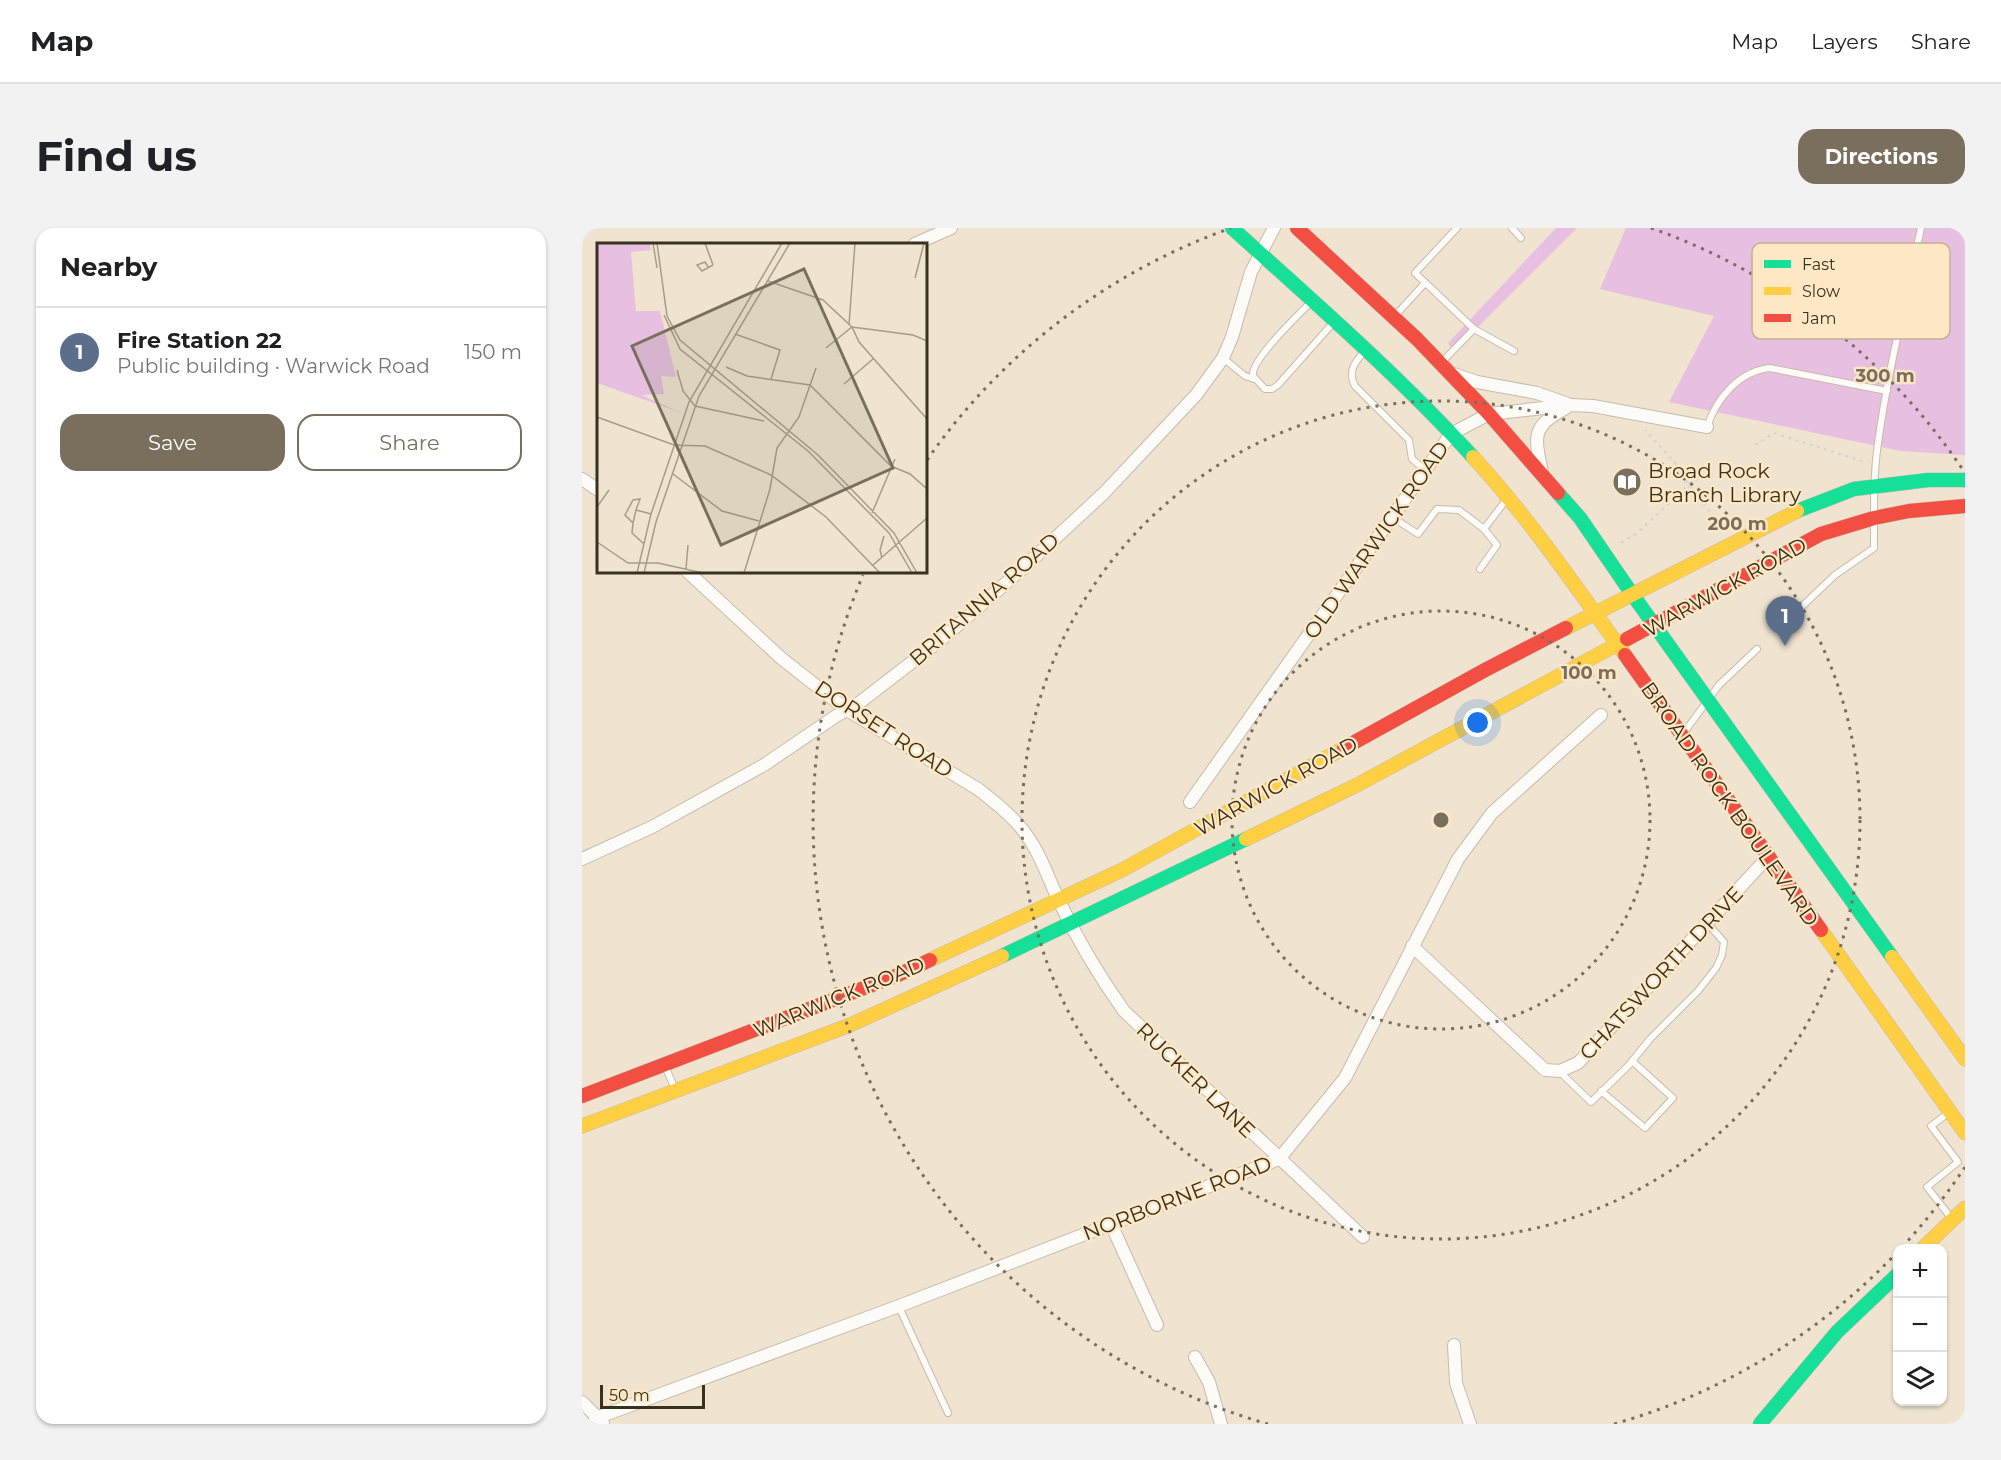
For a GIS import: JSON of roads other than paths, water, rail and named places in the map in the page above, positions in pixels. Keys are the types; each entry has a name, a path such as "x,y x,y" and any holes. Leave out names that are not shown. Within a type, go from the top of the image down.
{"main road":[{"name":"BROAD ROCK BOULEVARD","path":"1233,228 1336,320 1433,413 1508,497 1618,645 1965,1133"},
{"name":"BROAD ROCK BOULEVARD","path":"1297,228 1446,368 1580,518 1965,1059"},
{"name":"WARWICK ROAD","path":"582,1096 898,975 1122,870 1485,670 1792,513 1854,489 1928,480 1965,480"},
{"name":"WARWICK ROAD","path":"582,1126 850,1025 1072,924 1357,785 1821,534 1874,517 1913,508 1965,506"},
{"path":"1927,1244 1965,1208"},
{"path":"1760,1424 1838,1332 1893,1279"}],"street":[{"path":"917,243 951,228"},
{"name":"BRITANNIA ROAD","path":"582,860 652,827 764,765 859,703 942,639 1104,493 1196,395 1223,358 1232,337 1251,272 1274,228"},
{"path":"1446,368 1477,382 1537,393 1571,405"},
{"path":"1542,474 1537,445 1540,427 1546,418 1571,405"},
{"name":"OLD WARWICK ROAD","path":"1190,802 1451,434 1489,414 1571,405 1593,406 1707,427"},
{"path":"582,479 597,489"},
{"name":"DORSET ROAD","path":"689,573 781,658 847,710 978,789 997,804 1024,832 1036,851 1059,900"},
{"name":"NORBORNE ROAD","path":"598,1422 1279,1160 1345,1078 1458,859 1492,813 1601,716"},
{"name":"CHATSWORTH DRIVE","path":"1412,946 1545,1070 1560,1071 1578,1063 1768,857"},
{"name":"RUCKER LANE","path":"1059,900 1096,971 1124,1011 1363,1237"},
{"path":"1112,1224 1157,1325"},
{"path":"1454,1345 1456,1383 1470,1424"},
{"path":"1195,1357 1209,1382 1221,1424"},
{"path":"582,1402 598,1422"}],"lane":[{"path":"1457,228 1415,273 1474,329 1514,351"},
{"path":"1512,228 1521,238"},
{"path":"1918,243 1921,228"},
{"path":"1394,317 1425,283"},
{"path":"1254,379 1252,372 1258,360 1313,300"},
{"path":"1223,358 1245,376 1254,379 1268,390 1278,385 1336,320"},
{"path":"1446,368 1474,329"},
{"path":"1794,614 1835,575 1874,548 1874,487 1878,445 1898,339"},
{"path":"1367,349 1353,368 1352,381 1409,440 1412,459 1425,470"},
{"path":"1707,427 1712,412 1723,395 1738,381 1762,369 1770,368 1887,391"},
{"path":"1484,529 1508,497"},
{"path":"1392,517 1418,534 1437,509 1459,510 1484,529 1497,545 1480,569"},
{"path":"1682,735 1719,685 1757,649"},
{"path":"1560,1071 1591,1102 1632,1061 1650,1039 1698,991 1716,968 1722,956 1724,942 1707,923"},
{"path":"1602,1091 1645,1128 1672,1098 1632,1061"},
{"path":"664,1065 675,1090"},
{"path":"1950,1112 1931,1126 1958,1162 1927,1187 1953,1220"},
{"path":"898,1306 948,1413"}],"place":[{"name":"Broad Rock Branch Library","path":"1627,482"},
{"name":"Fire Station 22","path":"1785,646"}]}
